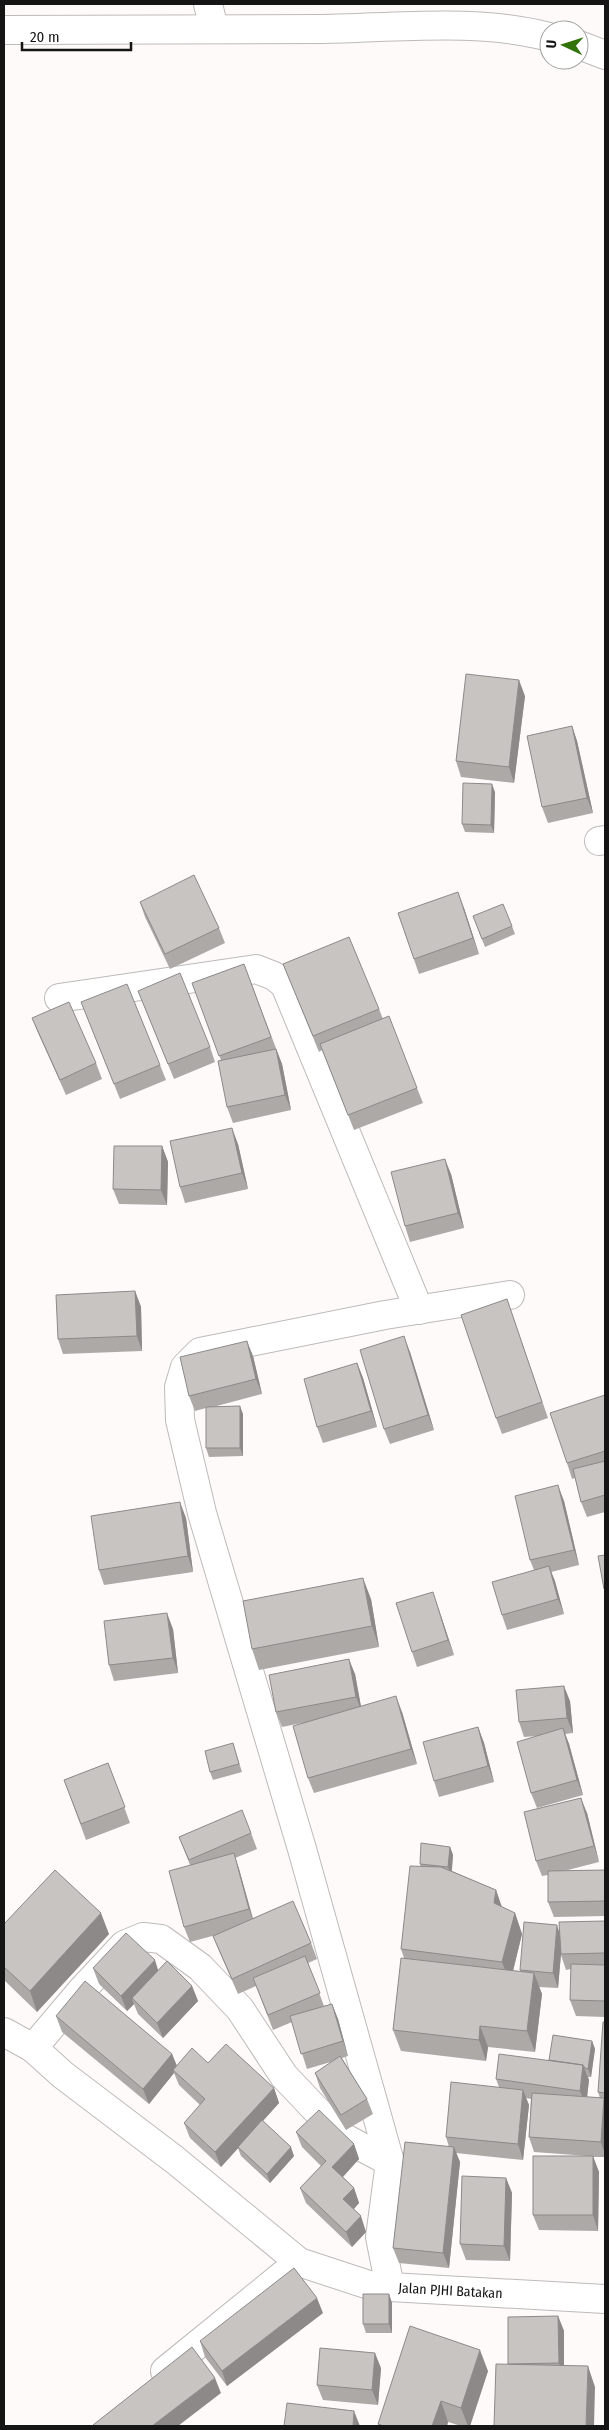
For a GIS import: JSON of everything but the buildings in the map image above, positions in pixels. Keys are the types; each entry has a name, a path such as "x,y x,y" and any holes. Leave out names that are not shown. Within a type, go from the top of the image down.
{"street":[{"path":"4,30 211,16 441,25 529,31 539,34"},
{"path":"589,49 605,55"},
{"path":"59,998 256,969 274,976 285,985 419,1310"},
{"path":"390,2287 380,2237 390,2162 302,1849 202,1513 180,1420 178,1387 185,1366 200,1352 419,1310 510,1295"},
{"path":"33,2048 82,1990 124,1945 143,1938 160,1939 200,1967 240,2009 284,2076 341,2136 390,2162"},
{"path":"4,2032 33,2048 63,2075 175,2160 299,2262 144,2388"},
{"name":"Jalan PJHI Batakan","path":"299,2262 369,2285 605,2299"}]}
